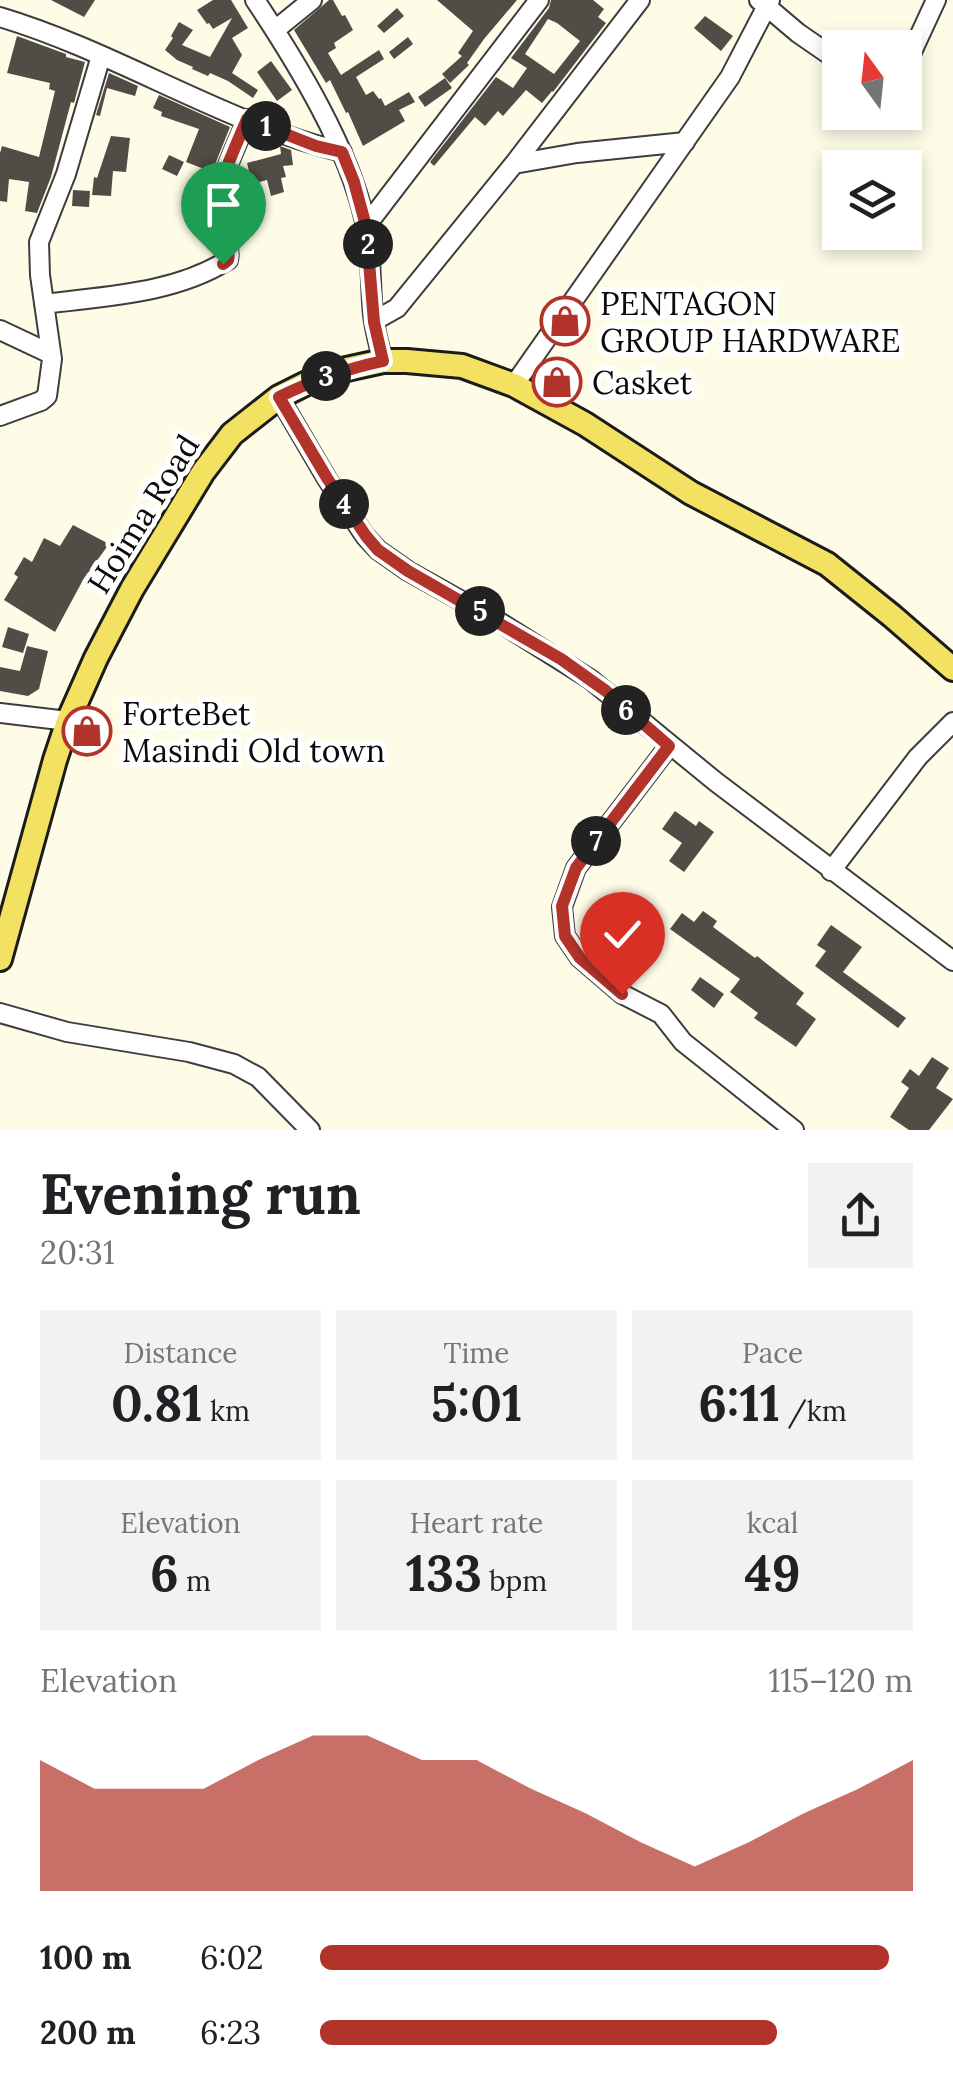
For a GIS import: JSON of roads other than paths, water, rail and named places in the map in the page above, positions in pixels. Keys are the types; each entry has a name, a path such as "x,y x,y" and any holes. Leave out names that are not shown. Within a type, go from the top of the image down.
{"main road":[{"name":"Hoima Road","path":"0,959 68,720 132,590 203,472 232,434 279,397 342,370 383,361 462,366 514,386 585,424 691,493 827,564 953,669"}],"street":[{"path":"255,0 342,152 354,182 366,226 374,322 383,361"},
{"path":"275,30 312,0"},
{"path":"366,226 539,0"},
{"path":"374,322 397,308 640,0"},
{"path":"922,30 936,0"},
{"path":"514,386 730,76 765,2 822,50"},
{"path":"0,16 247,119 342,152"},
{"path":"0,416 46,397 52,354 38,242 54,210 101,56"},
{"path":"44,304 141,292 194,276 228,260 230,251 216,212 219,192 247,119"},
{"path":"514,164 685,142"},
{"path":"0,330 52,354"},
{"path":"279,397 327,478 378,550 561,659 606,691 669,746 953,961"},
{"path":"0,713 68,720"},
{"path":"831,871 918,757 953,722"},
{"path":"669,746 576,868 562,906 565,936 580,958 622,994 662,1014 682,1042 794,1130"},
{"path":"0,1013 67,1032 188,1052 234,1064 258,1077 310,1130"}],"place":[{"name":"PENTAGON GROUP HARDWARE","path":"565,321"},
{"name":"Casket","path":"557,382"},
{"name":"ForteBet Masindi Old town","path":"87,731"}]}
